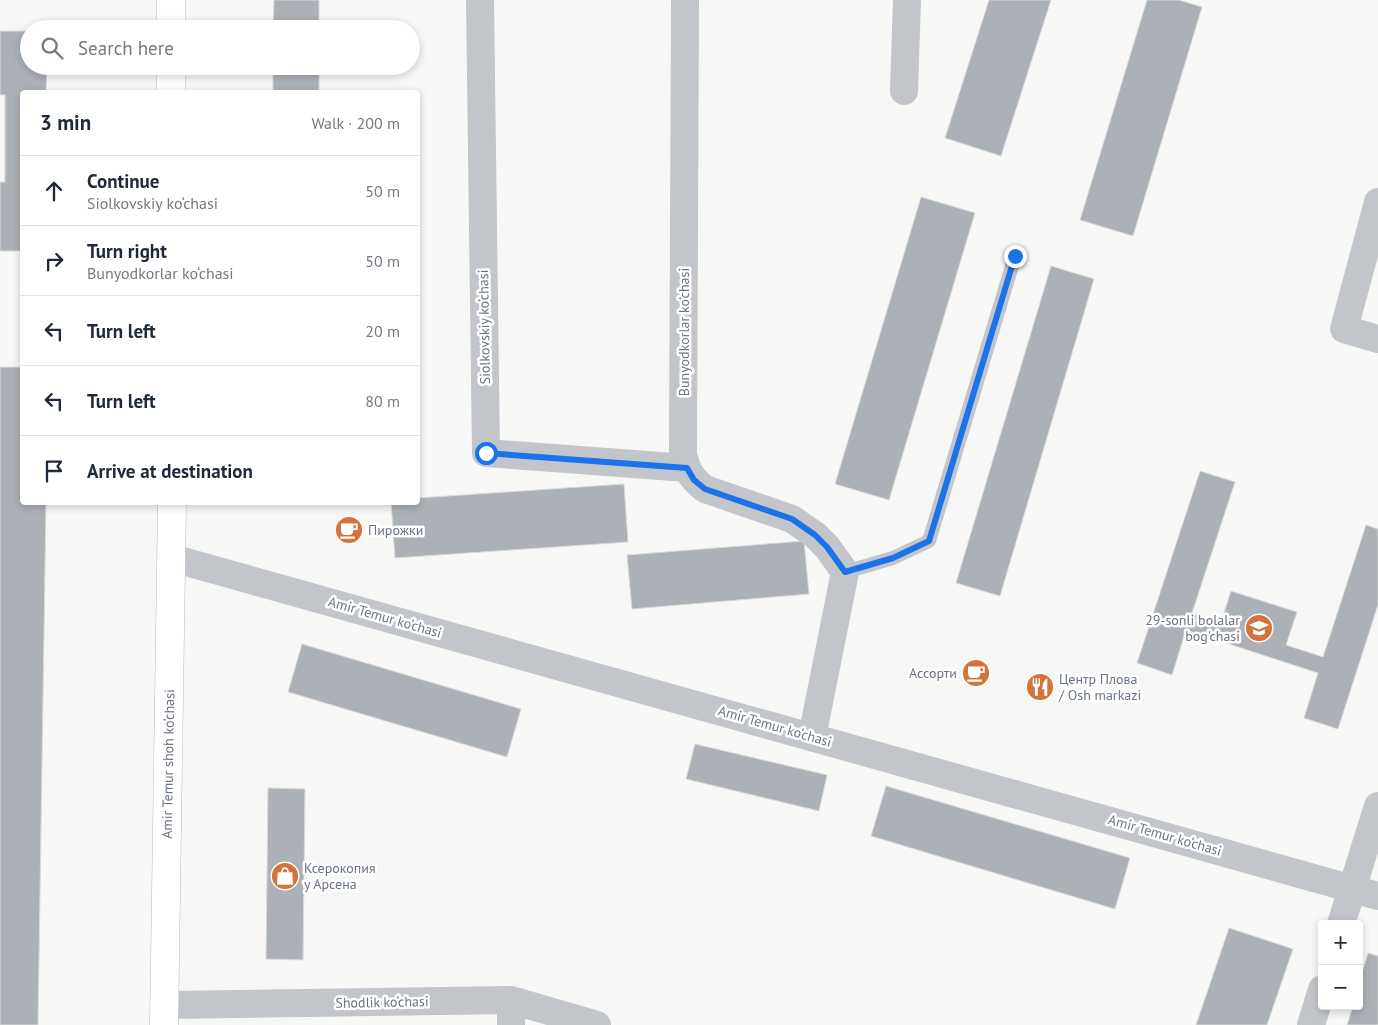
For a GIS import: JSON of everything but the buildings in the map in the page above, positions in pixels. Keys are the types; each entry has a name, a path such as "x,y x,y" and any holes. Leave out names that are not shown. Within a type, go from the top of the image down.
{"main road":[{"path":"171,0 171,20"},
{"path":"171,75 171,90"},
{"name":"Amir Temur shoh ko‘chasi","path":"164,1015 172,505"}],"street":[{"name":"Siolkovskiy ko‘chasi","path":"480,0 486,453 687,468"},
{"name":"Bunyodkorlar ko‘chasi","path":"685,0 683,454 687,468"},
{"path":"904,92 907,0"},
{"path":"1378,202 1344,329 1378,339"},
{"path":"687,468 694,480 705,489 792,519 815,535 827,547 845,572 812,737"},
{"name":"Amir Temur ko‘chasi","path":"172,558 1378,896"},
{"path":"1342,920 1378,806"},
{"path":"1311,1025 1318,1001"},
{"name":"Shodlik ko‘chasi","path":"164,1015 511,1012 597,1025"}],"lane":[{"path":"845,572 893,558 929,541 1015,256"}],"place":[{"name":"Пирожки","path":"349,530"},
{"name":"29-sonli bolalar bog'chasi","path":"1259,628"},
{"name":"Ассорти","path":"976,673"},
{"name":"Центр Плова / Osh markazi","path":"1040,687"},
{"name":"Ксерокопия у Арсена","path":"285,876"}],"route":[{"path":"486,453 687,468 694,480 705,489 792,519 815,535 827,547 845,572 893,558 929,541 1015,256"}]}
